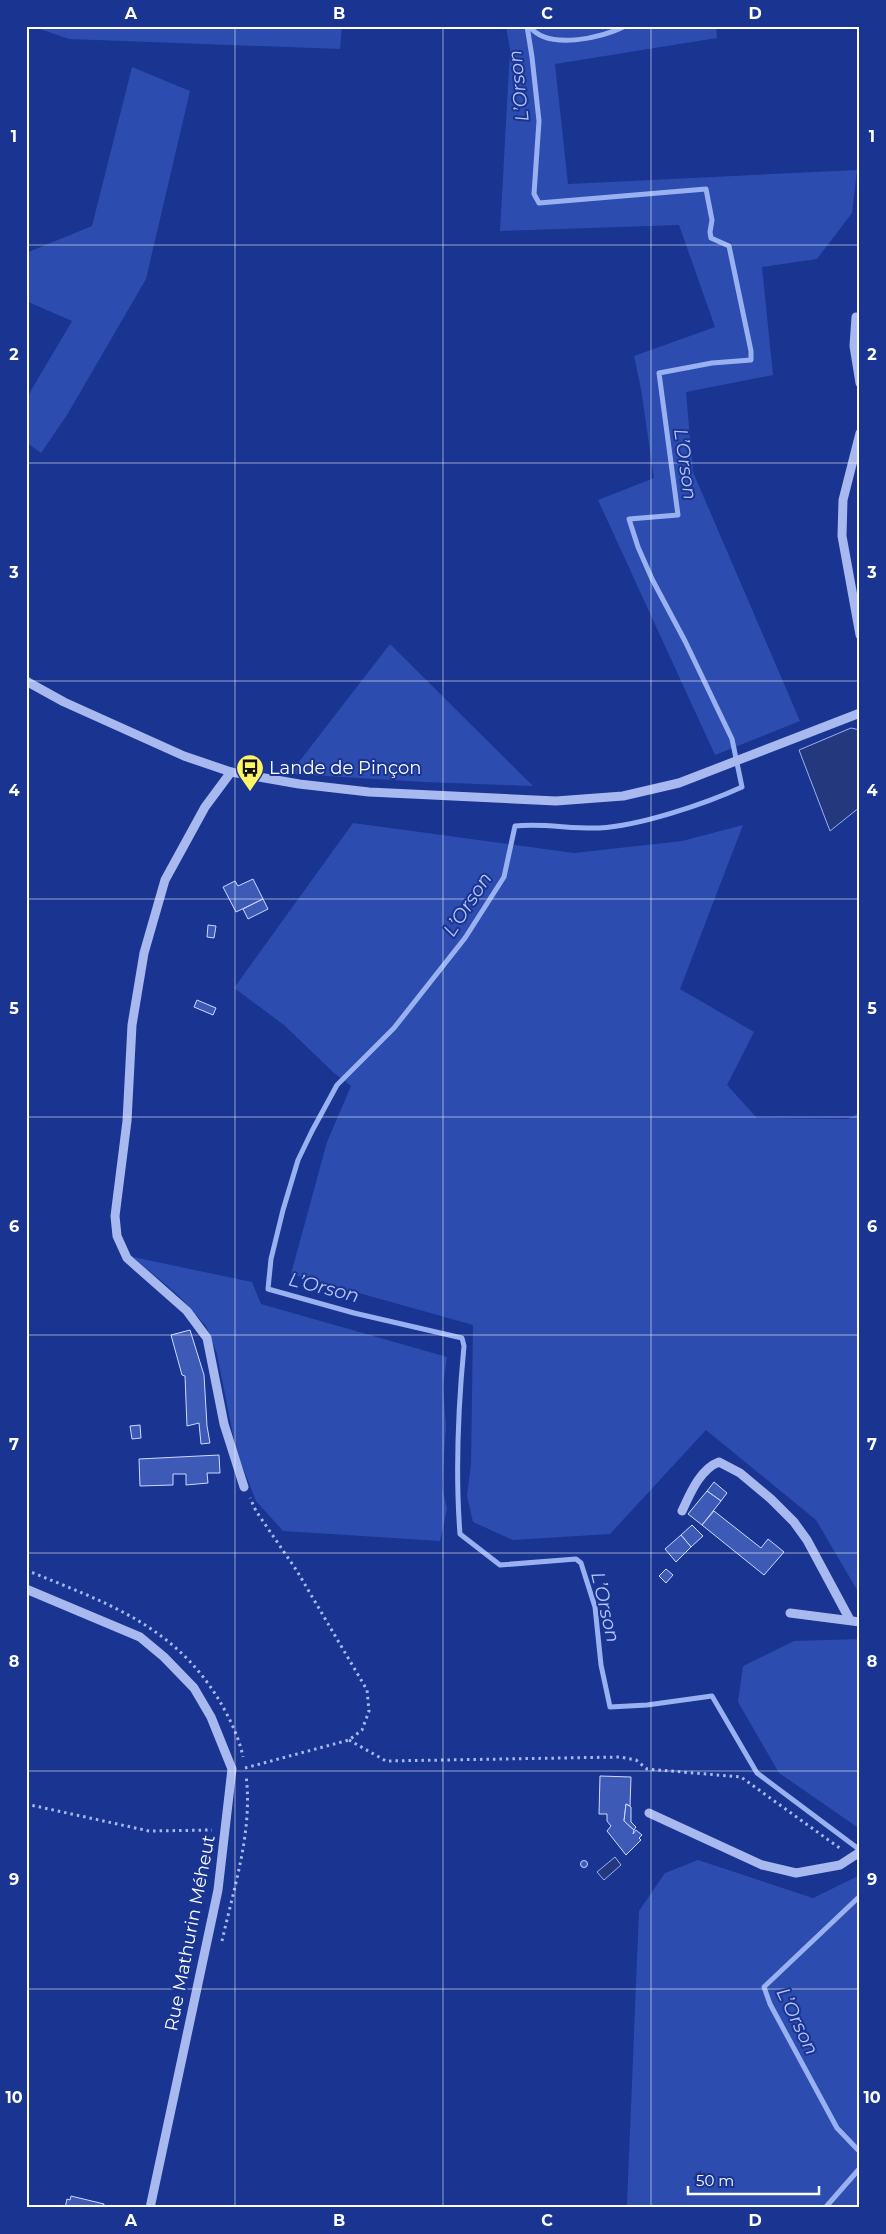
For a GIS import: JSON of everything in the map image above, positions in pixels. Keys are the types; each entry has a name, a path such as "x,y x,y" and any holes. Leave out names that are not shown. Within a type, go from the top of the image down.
{"street":[{"path":"856,317 854,346 860,383"},
{"path":"860,433 843,500 842,536 860,635"},
{"path":"26,681 64,702 184,756 232,772 299,784 369,792 556,802 623,796 679,783 730,765 860,713"},
{"path":"232,772 205,806 164,880 144,953 132,1025 127,1121 115,1216 117,1236 127,1258 188,1311 207,1338 224,1424 244,1487"},
{"path":"682,1511 690,1494 706,1471 713,1465 719,1462 740,1473 771,1499 794,1522 807,1540 855,1621"},
{"name":"Rue Mathurin Méheut","path":"26,1589 140,1637 164,1657 198,1695 211,1717 232,1769 218,1890 150,2208"},
{"path":"790,1613 855,1621"},
{"path":"649,1812 762,1865 796,1873 840,1866 860,1852"}],"path":[{"path":"244,1487 256,1511 297,1571 367,1690 369,1711 362,1730 349,1740 255,1766"},
{"path":"26,1570 148,1625 168,1640 195,1665 222,1706 242,1753 248,1805 245,1838 222,1942"},
{"path":"349,1740 386,1762 620,1757 636,1760 647,1768 741,1777 853,1858"},
{"path":"26,1804 149,1832 212,1830"}],"shaded area":[{"path":"31,26 342,26 340,49 69,39"},
{"path":"506,26 716,26 717,38 555,64 568,184 857,170 852,213 817,259 762,267 773,375 686,392 693,472 800,721 715,755 598,500 654,478 641,389 634,356 715,327 679,225 500,231 510,50"},
{"path":"132,67 190,91 146,279 67,415 41,453 26,442 26,399 72,321 26,301 26,253 92,226"},
{"path":"390,644 533,786 293,774 295,767"},
{"path":"851,728 860,730 860,807 830,831 799,750"},
{"path":"353,823 574,853 682,841 743,825 680,989 754,1032 727,1085 757,1118 848,1119 860,1112 860,1595 816,1520 706,1430 610,1534 513,1540 473,1522 467,1496 471,1464 473,1325 291,1274 327,1142 351,1086 334,1073 284,1025 234,988"},
{"path":"133,1257 252,1282 261,1304 447,1357 443,1386 446,1426 442,1487 447,1509 440,1541 283,1531 256,1501 236,1450 217,1354 206,1326 178,1295"},
{"path":"860,1639 860,1829 779,1773 738,1702 743,1666 794,1641"},
{"path":"615,1857 621,1865 604,1880 597,1872"},
{"path":"698,1860 813,1898 860,1875 860,2208 625,2208 627,2204 639,1911 665,1873"}],"building":[{"path":"253,879 263,899 236,912 223,887 235,881 238,886"},
{"path":"263,899 268,909 248,919 243,909"},
{"path":"208,925 216,926 214,938 207,937"},
{"path":"197,1000 216,1008 213,1015 194,1007"},
{"path":"190,1330 204,1375 210,1443 201,1444 199,1423 187,1426 185,1376 182,1375 171,1335"},
{"path":"140,1425 141,1438 132,1439 130,1426"},
{"path":"219,1455 220,1473 207,1473 208,1483 186,1485 186,1474 173,1474 173,1485 140,1486 139,1459"},
{"path":"714,1482 727,1493 721,1501 707,1491"},
{"path":"707,1491 721,1501 702,1525 688,1514"},
{"path":"714,1511 761,1548 768,1539 784,1552 764,1575 702,1525"},
{"path":"692,1525 703,1536 691,1547 681,1535"},
{"path":"681,1535 691,1547 676,1562 665,1549"},
{"path":"666,1569 673,1575 666,1583 659,1576"},
{"path":"600,1776 631,1777 630,1806 626,1804 624,1821 634,1830 633,1834 636,1830 642,1835 639,1838 641,1840 626,1855 607,1831 611,1826 607,1821 607,1814 599,1814"},
{"path":"626,1804 631,1807 631,1822 636,1827 634,1830 624,1821"},
{"path":"584,1861 587,1864 584,1867 581,1864"},
{"path":"71,2196 104,2204 106,2208 65,2208 67,2199 70,2200"}],"waterway":[{"name":"L’Orson","path":"527,26 539,121 534,194 539,203 706,189 712,220 711,238 729,246 751,351 751,360 712,363 659,373 678,515 629,519 638,547 652,579 685,641 732,739 742,787 672,813 633,823 599,828 515,826 504,877 465,938 394,1028 337,1085 312,1131 298,1160 283,1210 271,1259 268,1289 354,1313 462,1338 464,1346 457,1463 460,1534 500,1565 576,1559 581,1563 595,1607 601,1665 610,1707 647,1705 712,1696 757,1773 860,1850"},
{"path":"529,26 538,34 562,40 590,38 625,26"},
{"name":"L’Orson","path":"860,1896 764,1987 770,2004 837,2128 860,2152"},
{"name":"L’Orson","path":"825,2208 860,2168"}],"place":[{"name":"Lande de Pinçon","path":"250,792"}]}
